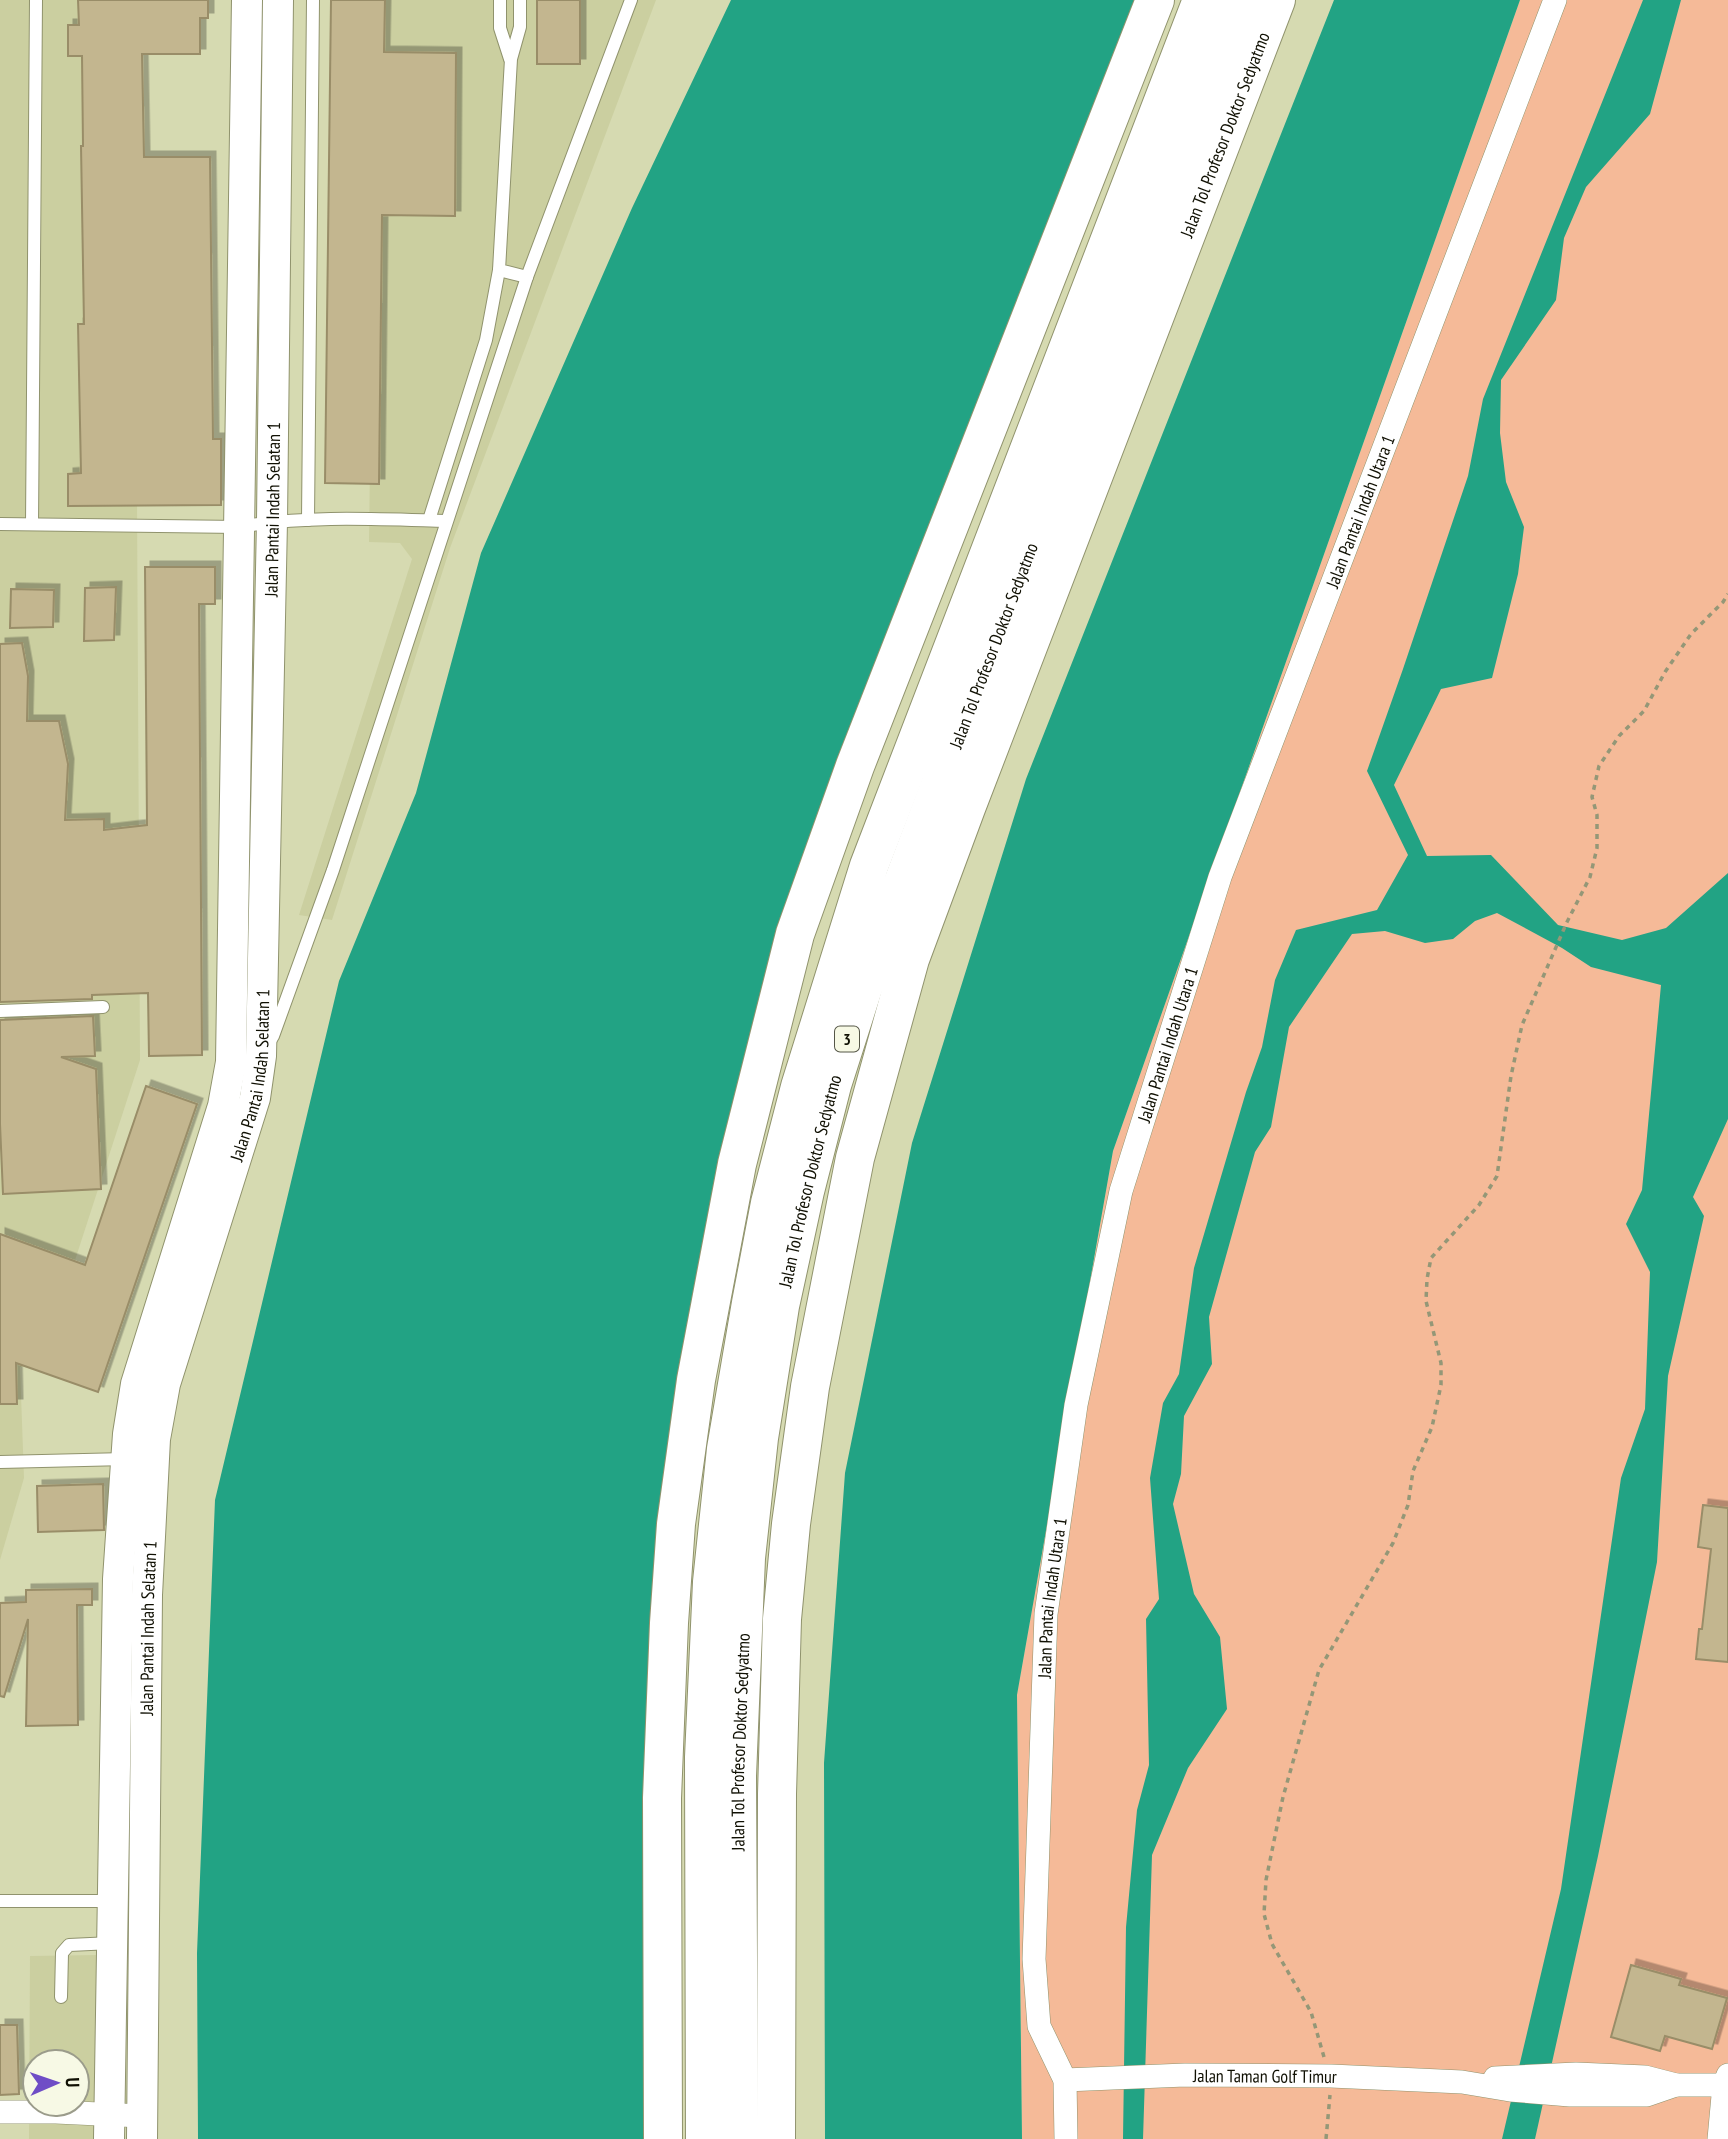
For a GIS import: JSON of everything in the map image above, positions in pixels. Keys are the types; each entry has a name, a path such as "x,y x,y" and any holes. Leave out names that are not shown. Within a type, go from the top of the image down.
{"highway":[{"path":"663,2139 662,1798 676,1524 696,1380 737,1164 795,934 855,766 1155,0"},
{"name":"Jalan Tol Profesor Doktor Sedyatmo","path":"705,2139 704,1757 712,1582 726,1449 770,1203 800,1087 869,866 1202,0"},
{"name":"Jalan Tol Profesor Doktor Sedyatmo","path":"739,2139 737,1776 747,1558 759,1438 780,1306 805,1191 832,1085 863,988 1238,0"},
{"name":"Jalan Tol Profesor Doktor Sedyatmo","path":"776,2139 777,1794 782,1619 791,1524 810,1387 855,1158 915,947 1276,0"}],"street":[{"name":"Jalan Pantai Indah Selatan 1","path":"142,2128 148,1595 140,1460 128,1434 136,1384 223,1105 231,1062 247,0"},
{"name":"Jalan Pantai Indah Selatan 1","path":"109,2127 118,1579 140,1460 155,1439 165,1384 255,1098 261,1047 272,521 278,0"},
{"name":"Jalan Pantai Indah Utara 1","path":"1066,2139 1065,2080 1039,2026 1034,1959 1046,1614 1076,1405 1121,1191 1220,877 1555,0"},
{"name":"Jalan Taman Golf Timur","path":"1065,2080 1185,2075 1331,2076 1573,2084 1647,2095 1676,2085 1727,2082"},
{"path":"1719,2139 1727,2082"},
{"path":"0,2112 109,2127 142,2128"}],"lane":[{"path":"32,524 36,0"},
{"path":"307,520 313,0"},
{"path":"500,0 500,28 510,59"},
{"path":"429,520 486,340 499,270 510,59 520,27 520,0"},
{"path":"261,1047 273,1036 333,870 527,277 631,0"},
{"path":"499,270 527,277"},
{"path":"0,524 239,527 272,521 337,518 446,521"},
{"path":"0,1012 103,1007"},
{"path":"0,1462 140,1460"},
{"path":"0,1900 113,1902"},
{"path":"61,1997 62,1953 66,1948 69,1945 112,1943"}],"path":[{"path":"1326,2139 1331,2076 1311,2012 1272,1944 1264,1914 1266,1880 1283,1797 1319,1670 1392,1544 1408,1505 1413,1471 1432,1427 1441,1374 1439,1353 1426,1301 1431,1258 1479,1205 1497,1176 1511,1076 1522,1025 1567,922 1590,877 1597,848 1597,815 1592,797 1599,766 1619,736 1644,711 1665,672 1691,634 1723,603 1728,594"}],"shaded area":[{"path":"0,0 120,0 137,502 140,1060 41,1365 20,1367 24,1478 0,1560"},
{"path":"376,0 656,0 450,548 332,920 299,915 412,559 400,543 369,542"},
{"path":"1520,0 1728,0 1728,2139 1022,2139 1017,1695 1113,1151"},
{"path":"98,1955 99,2139 29,2139 29,2118 91,2118 91,2048 29,2048 30,1956"}],"water":[{"path":"731,0 1146,0 784,948 663,1528 657,2139 198,2139 197,1953 215,1500 339,981 416,793 481,553 632,208"},
{"path":"1334,0 1520,0 1113,1151 1017,1695 1022,2139 825,2139 824,1763 845,1473 912,1143 1026,779"},
{"path":"1643,0 1681,0 1650,114 1586,187 1564,238 1556,300 1501,380 1500,433 1506,482 1524,527 1518,574 1492,678 1441,689 1394,785 1427,856 1491,855 1558,925 1622,940 1666,928 1728,873 1728,1119 1693,1197 1704,1216 1668,1376 1657,1562 1598,1856 1535,2139 1502,2139 1561,1889 1621,1478 1645,1409 1650,1272 1626,1224 1642,1190 1661,985 1591,967 1497,913 1475,921 1453,939 1425,943 1385,931 1352,934 1289,1027 1271,1127 1255,1152 1209,1317 1212,1364 1184,1416 1181,1474 1173,1504 1194,1594 1220,1637 1227,1709 1188,1768 1152,1855 1143,2139 1123,2139 1126,1927 1137,1810 1149,1765 1146,1619 1159,1599 1150,1478 1163,1403 1179,1374 1194,1268 1262,1047 1275,980 1296,930 1377,910 1408,855 1367,771 1468,476 1483,399"}],"building":[{"path":"78,0 208,0 208,18 200,18 200,54 142,54 144,157 210,157 213,439 221,439 221,505 68,506 68,474 81,473 78,324 84,324 82,56 68,56 68,25 79,25"},
{"path":"331,0 385,0 384,52 456,53 455,216 382,215 379,484 325,483"},
{"path":"537,0 580,0 580,64 537,64"},
{"path":"145,567 215,567 215,604 199,604 202,1055 149,1056 148,993 92,995 92,999 0,1002 0,644 22,643 28,676 27,721 59,721 68,764 65,820 104,819 104,830 147,825"},
{"path":"116,587 114,640 84,641 85,588"},
{"path":"11,589 54,590 53,627 10,628"},
{"path":"93,1016 95,1056 61,1057 96,1069 101,1189 3,1194 0,1020"},
{"path":"146,1086 197,1104 98,1392 16,1363 17,1404 0,1404 0,1234 85,1265"},
{"path":"103,1484 104,1530 38,1532 37,1486"},
{"path":"1703,1505 1728,1508 1728,1662 1696,1659 1711,1549 1698,1547"},
{"path":"92,1589 92,1605 77,1605 78,1725 26,1726 28,1619 4,1697 0,1696 0,1603 26,1602 26,1590"},
{"path":"1631,1965 1681,1979 1679,1985 1727,1998 1712,2049 1665,2036 1660,2051 1611,2037"},
{"path":"0,2025 17,2025 19,2094 0,2095"}]}
